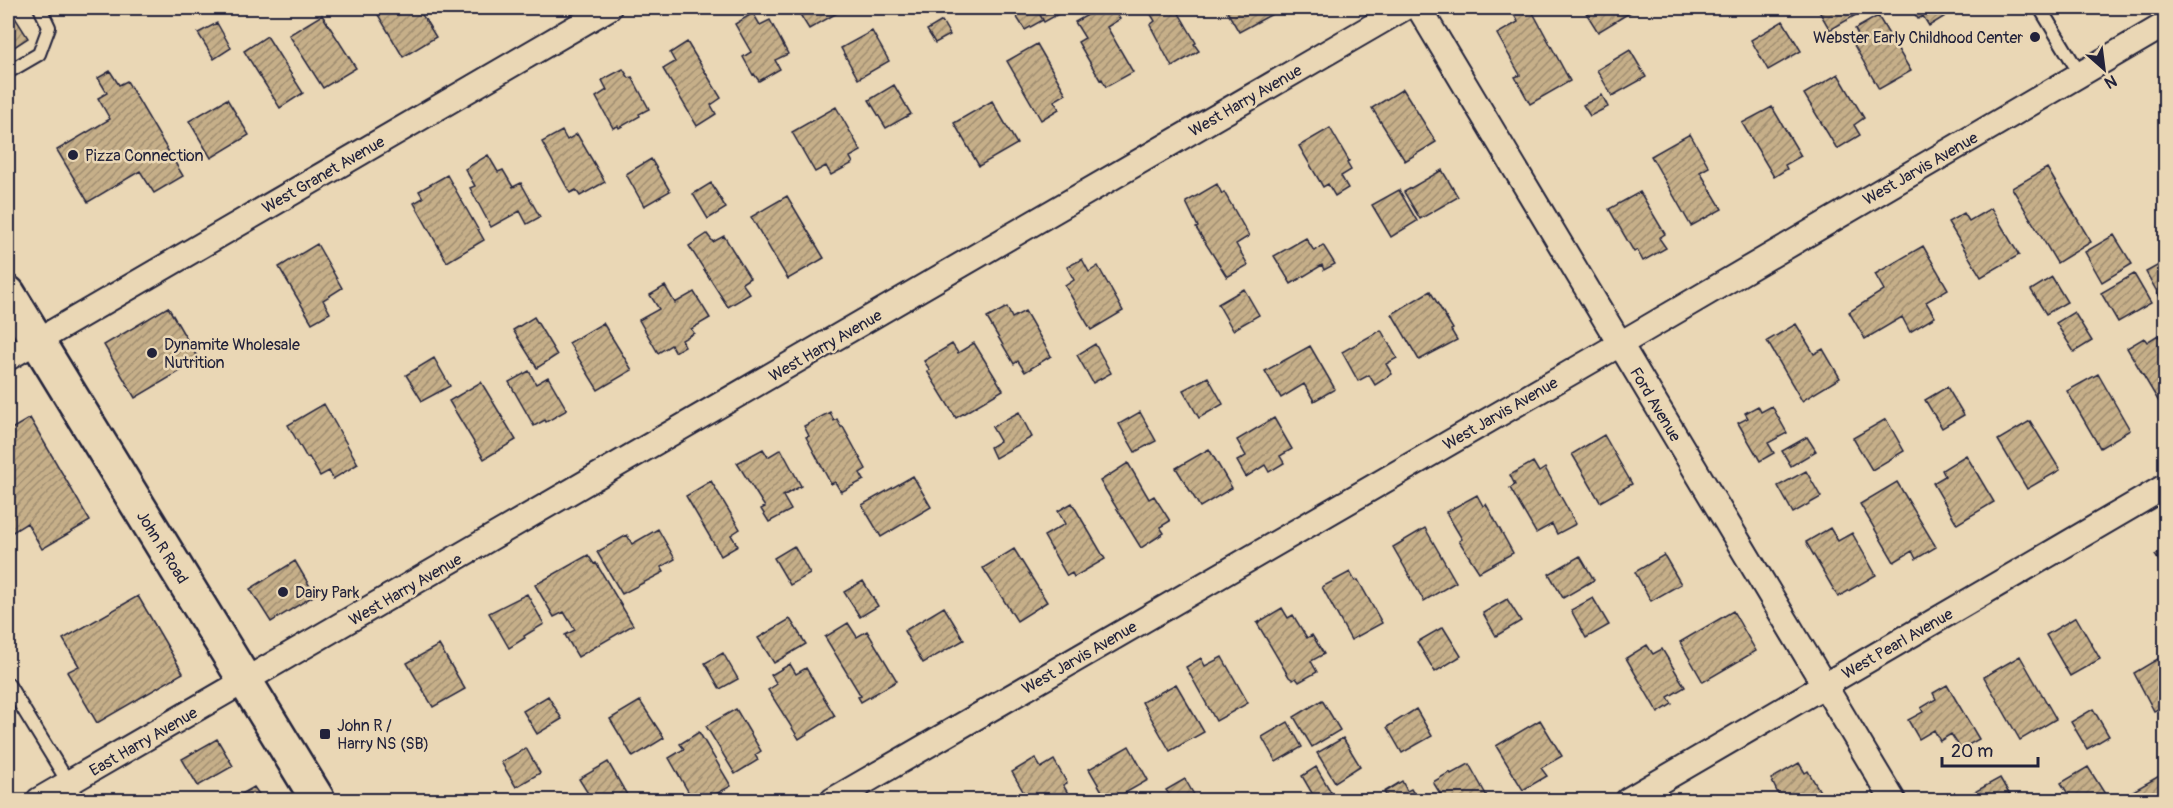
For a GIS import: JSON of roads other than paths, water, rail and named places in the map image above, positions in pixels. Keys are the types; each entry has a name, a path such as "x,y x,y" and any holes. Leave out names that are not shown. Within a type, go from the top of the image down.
{"main road":[{"name":"John R Road","path":"8,293 318,801"}],"street":[{"name":"West Granet Avenue","path":"8,358 609,8"},
{"name":"West Harry Avenue","path":"246,681 1404,8"},
{"name":"Ford Avenue","path":"1419,8 1893,801"},
{"name":"West Jarvis Avenue","path":"833,801 2166,24"},
{"name":"West Pearl Avenue","path":"1628,801 2166,486"},
{"name":"East Harry Avenue","path":"39,801 74,792 246,681"}],"lane":[{"path":"8,72 39,54 49,27 40,8"},
{"path":"2040,8 2080,74"},
{"path":"8,684 74,792"}],"place":[{"name":"Webster Early Childhood Center","path":"2035,37"},
{"name":"Pizza Connection","path":"73,155"},
{"name":"Dynamite Wholesale Nutrition","path":"152,353"},
{"name":"Dairy Park","path":"283,592"},
{"name":"John R / Harry NS (SB)","path":"325,734"}]}
